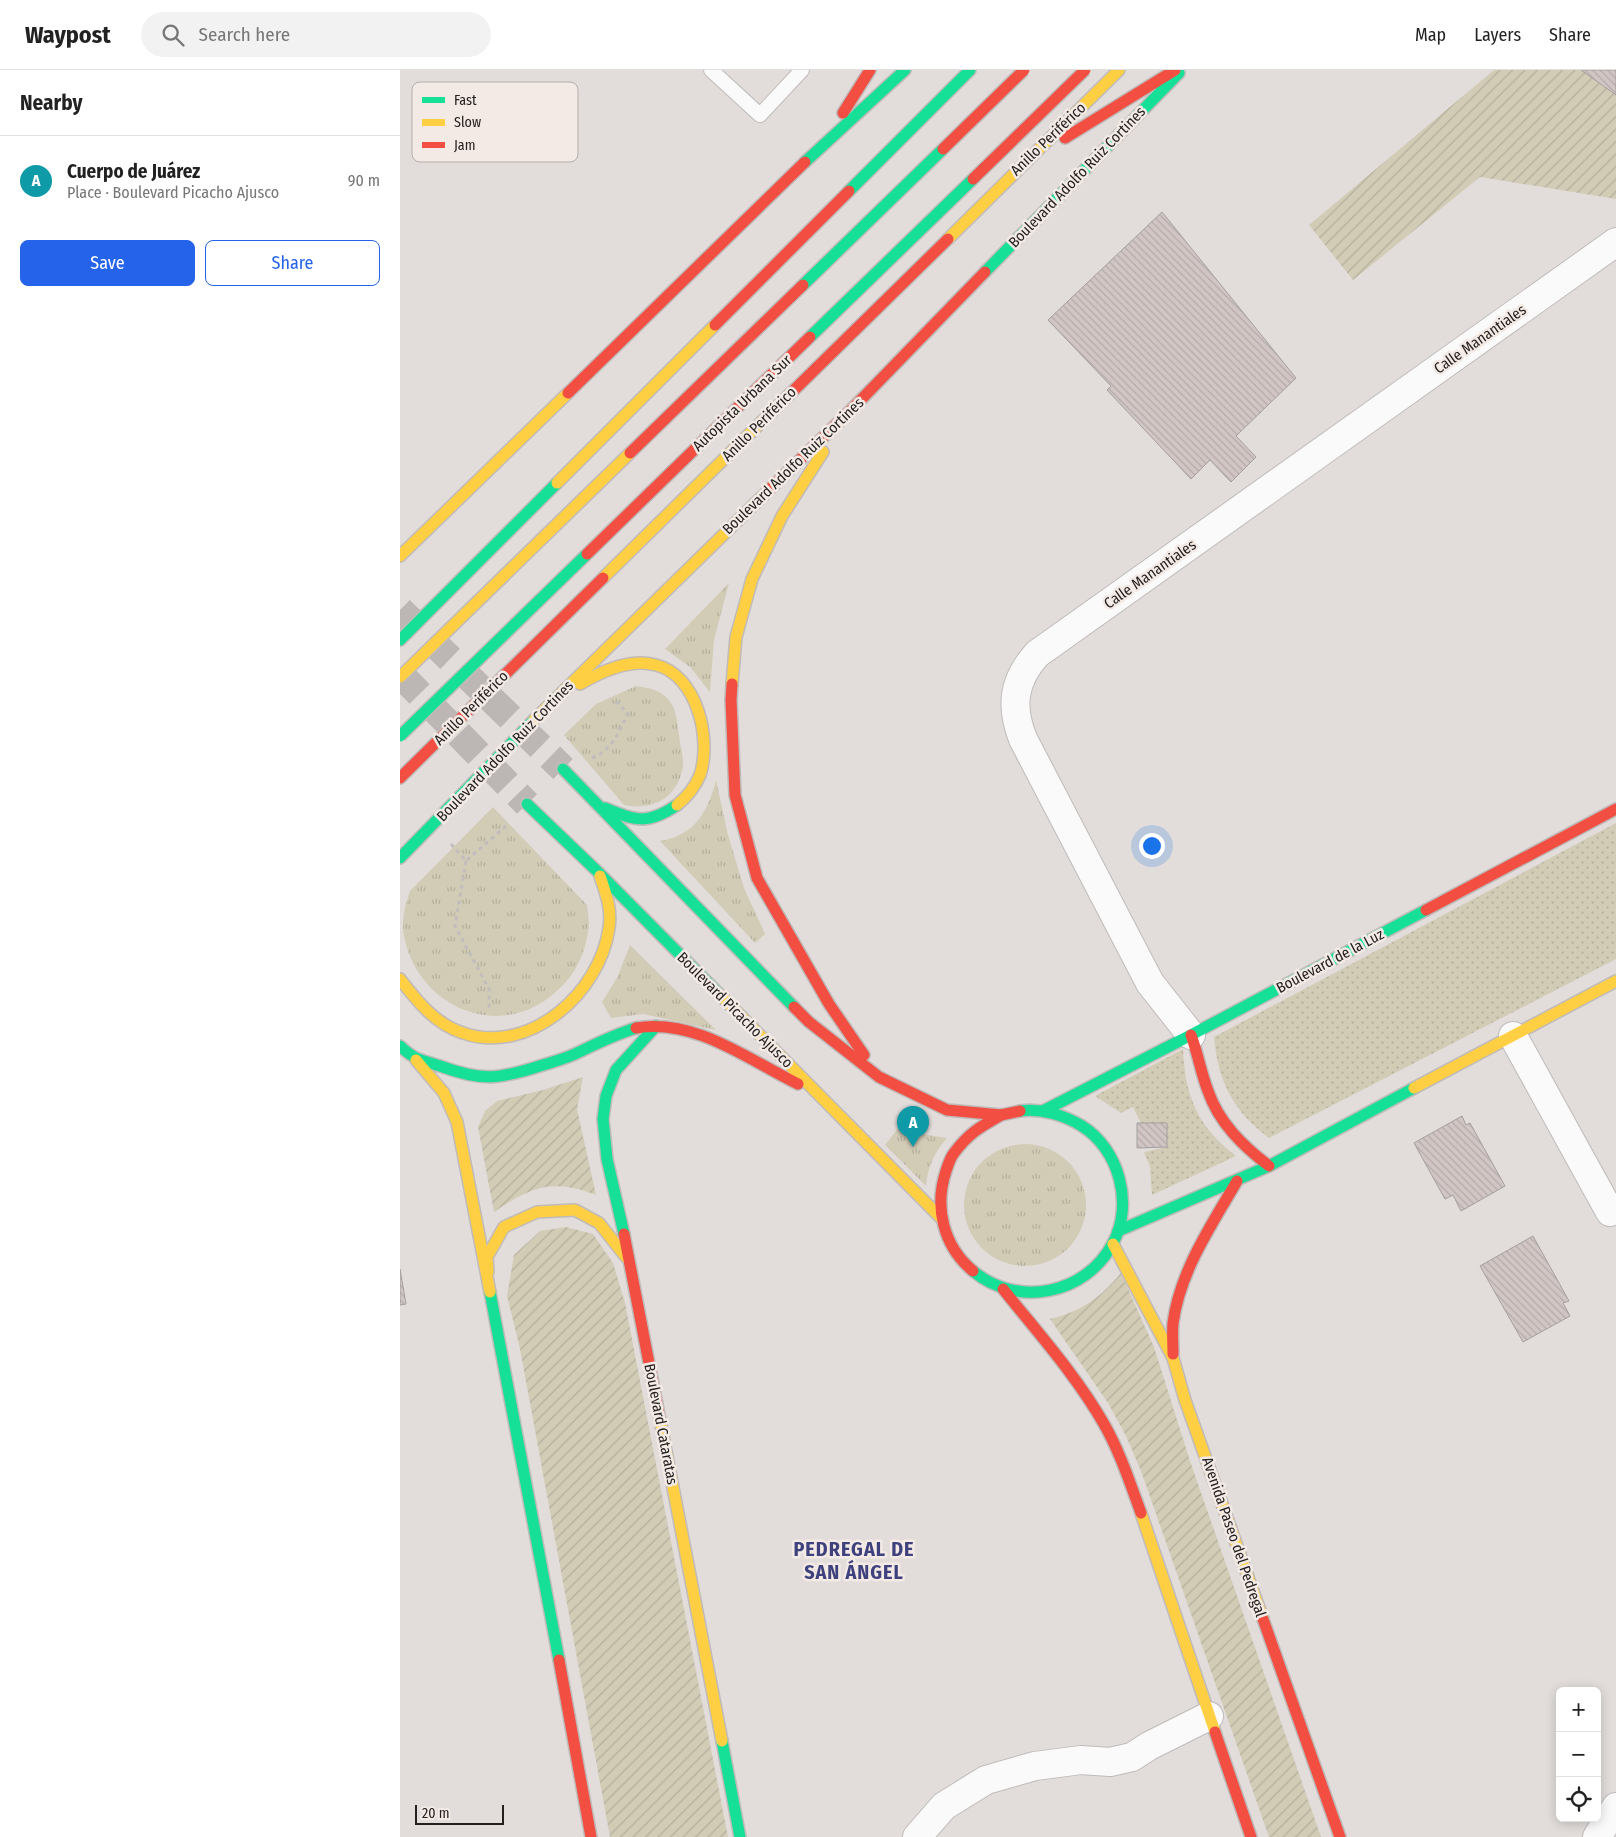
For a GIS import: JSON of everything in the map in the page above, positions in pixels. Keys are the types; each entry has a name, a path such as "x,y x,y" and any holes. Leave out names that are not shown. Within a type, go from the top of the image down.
{"main road":[{"path":"823,144 870,70"},
{"path":"400,556 823,144 905,70"},
{"path":"400,640 969,70"},
{"path":"400,677 1024,70"},
{"name":"Autopista Urbana Sur","path":"400,736 1085,70"},
{"name":"Anillo Periférico","path":"400,778 1119,70"},
{"path":"1019,167 1175,70"},
{"name":"Boulevard Adolfo Ruiz Cortines","path":"401,858 548,706 851,410 1182,70"},
{"path":"851,410 782,516 752,578 736,637 731,700 735,795 757,878 829,1004 879,1077"},
{"path":"548,706 566,691 586,680 609,669 631,663 666,668 682,679 690,689 697,708 703,747 701,769 694,786 681,802 670,810 658,817 645,820 630,818 599,806"},
{"path":"562,770 809,1022 879,1077 947,1110 1001,1115"},
{"name":"Boulevard Picacho Ajusco","path":"528,804 598,872 941,1218"},
{"name":"Boulevard de la Luz","path":"1043,1111 1191,1035 1616,809"},
{"path":"400,979 431,1014 448,1026 474,1038 504,1039 530,1032 553,1016 573,998 588,980 602,955 611,915 608,899 598,872"},
{"path":"1118,1231 1238,1181 1269,1166 1616,981"},
{"path":"416,1060 470,1077 487,1079 504,1077 519,1074 576,1053 619,1033 656,1026 690,1032 714,1040 816,1092"},
{"name":"Boulevard Cataratas","path":"656,1026 616,1070 606,1096 603,1119 608,1158 630,1262 740,1837"},
{"path":"1191,1035 1199,1056 1204,1081 1213,1104 1224,1123 1242,1144 1269,1166"},
{"path":"400,1046 416,1060 444,1093 457,1122 592,1837"},
{"path":"1022,1110 1043,1111 1069,1118 1092,1132 1110,1153 1120,1178 1123,1205 1118,1231 1113,1244 1095,1267 1075,1282 1052,1291 1027,1293 1004,1289 981,1278 962,1262 949,1242 941,1218 941,1186 952,1155 973,1131 1001,1115 1022,1110"},
{"path":"1174,1358 1173,1320 1181,1286 1192,1257 1238,1181"},
{"path":"489,1290 487,1257 504,1227 537,1212 575,1210 599,1223 630,1262"},
{"name":"Avenida Paseo del Pedregal","path":"1113,1244 1174,1358 1189,1409 1340,1837"},
{"path":"1004,1289 1082,1390 1114,1444 1129,1479 1251,1837"}],"street":[{"name":"Calle Manantiales","path":"1191,1035 1150,983 1023,740 1017,725 1014,709 1020,679 1027,665 1045,648 1616,242"},
{"path":"1513,1036 1610,1212"},
{"path":"917,1837 944,1806 986,1780 1035,1766 1081,1760 1110,1762 1132,1757 1149,1746 1209,1716"},
{"path":"1597,1837 1616,1807"}],"lane":[{"path":"711,70 760,115 802,70"}],"path":[{"path":"587,760 602,754 616,739 628,713 610,696"},
{"path":"488,1018 489,989 455,926 466,861 508,824"},
{"path":"449,842 466,861"}],"green space":[{"path":"1494,70 1616,70 1616,199 1480,177 1353,280 1309,225"},
{"path":"729,583 714,640 710,692 690,667 665,649"},
{"path":"636,686 657,691 671,703 676,716 683,762 680,777 670,794 663,800 645,806 624,805 564,735 596,704"},
{"path":"716,780 728,835 744,888 765,934 755,943 660,841 672,838 691,828 704,812"},
{"path":"493,807 587,905 589,925 585,948 579,962 571,976 560,988 538,1005 514,1014 490,1016 467,1011 445,1000 427,983 412,962 404,936 403,919 410,891"},
{"path":"1616,823 1616,959 1269,1138 1256,1128 1237,1106 1229,1094 1219,1068 1214,1037"},
{"path":"630,945 716,1030 643,1014 611,1018 602,1002 617,978"},
{"path":"1183,1049 1187,1082 1196,1110 1212,1134 1236,1156 1152,1195 1150,1167 1144,1152 1167,1147 1167,1123 1141,1123 1133,1107 1121,1113 1095,1096"},
{"path":"583,1077 577,1109 596,1195 567,1187 554,1186 542,1188 519,1196 494,1212 478,1127 485,1111 497,1101 543,1090"},
{"path":"900,1126 922,1134 947,1138 932,1160 926,1186 885,1145"},
{"path":"1025,1144 1037,1145 1048,1149 1059,1154 1068,1162 1076,1171 1081,1182 1085,1193 1085,1217 1081,1228 1076,1239 1068,1248 1059,1256 1048,1261 1037,1265 1025,1266 1013,1265 1002,1261 991,1256 982,1248 974,1239 969,1228 965,1217 964,1205 965,1193 969,1182 974,1171 982,1162 991,1154 1002,1149 1013,1145"},
{"path":"566,1227 593,1234 613,1263 625,1303 728,1837 610,1837 520,1349 507,1296 514,1255 540,1231"},
{"path":"1121,1273 1154,1347 1190,1461 1321,1837 1269,1837 1141,1471 1126,1436 1108,1403 1050,1319 1081,1308 1106,1290"}],"building":[{"path":"1581,70 1616,70 1616,95"},
{"path":"1162,212 1296,378 1236,436 1256,457 1231,482 1210,460 1191,479 1107,390 1111,386 1048,320"},
{"path":"1462,1116 1466,1125 1470,1123 1505,1186 1461,1211 1453,1195 1445,1199 1414,1143"},
{"path":"1137,1123 1167,1123 1167,1147 1137,1148"},
{"path":"1533,1236 1569,1301 1563,1303 1570,1316 1523,1342 1480,1266"},
{"path":"400,1269 406,1304 400,1305"}],"tunnel":[{"path":"400,610 563,769"},
{"path":"400,674 527,804"}],"traffic: fast":[{"path":"805,162 905,70"},
{"path":"849,191 970,70"},
{"path":"985,272 1179,73"},
{"path":"803,285 943,149"},
{"path":"810,337 973,179"},
{"path":"400,640 557,483"},
{"path":"400,736 587,554"},
{"path":"400,858 534,720"},
{"path":"563,769 794,1007"},
{"path":"527,804 598,872 719,994"},
{"path":"605,808 625,816 641,819 658,816 677,805"},
{"path":"1043,1111 1426,910"},
{"path":"624,1234 607,1159 603,1119 606,1096 616,1070 656,1026"},
{"path":"400,1046 414,1057 423,1061 468,1075 492,1077 515,1073 561,1059 636,1028"},
{"path":"1118,1231 1269,1166 1414,1088"},
{"path":"973,1271 991,1283 1010,1290 1030,1292 1049,1290 1068,1284 1086,1275 1101,1261 1113,1243 1119,1228 1122,1212 1119,1178 1114,1163 1095,1136 1082,1126 1060,1116 1044,1112 1020,1111"},
{"path":"490,1292 559,1660"},
{"path":"722,1741 740,1837"}],"traffic: slow":[{"path":"948,239 1119,70"},
{"path":"557,483 715,325"},
{"path":"400,556 568,393"},
{"path":"603,578 791,393"},
{"path":"732,684 736,637 752,579 782,516 823,452"},
{"path":"400,677 630,453"},
{"path":"534,720 769,490"},
{"path":"580,684 607,670 636,663 656,665 670,671 682,681 698,710 704,744 700,775 690,792 677,805"},
{"path":"400,979 435,1018 463,1033 488,1038 512,1035 536,1027 557,1014 576,996 592,975 603,952 609,928 610,914 600,876"},
{"path":"1414,1088 1616,981"},
{"path":"719,994 941,1218"},
{"path":"416,1060 444,1093 457,1122 490,1292"},
{"path":"488,1272 487,1257 504,1227 537,1212 575,1210 599,1223 626,1257"},
{"path":"1113,1244 1173,1358 1185,1400 1263,1619"},
{"path":"660,1420 722,1741"},
{"path":"1141,1513 1215,1732"}],"traffic: jam":[{"path":"843,113 870,70"},
{"path":"943,149 1024,70"},
{"path":"973,179 1085,70"},
{"path":"1065,138 1175,70"},
{"path":"568,393 805,162"},
{"path":"715,325 849,191"},
{"path":"791,393 948,239"},
{"path":"769,490 851,410 985,272"},
{"path":"630,453 803,285"},
{"path":"587,554 810,337"},
{"path":"400,778 603,578"},
{"path":"732,684 735,795 757,878 829,1004 864,1055"},
{"path":"1426,910 1616,809"},
{"path":"794,1007 809,1022 879,1077 947,1110 1001,1115 1020,1111"},
{"path":"636,1028 658,1027 679,1029 700,1035 720,1043 798,1084"},
{"path":"1191,1035 1213,1103 1225,1124 1241,1142 1269,1166"},
{"path":"973,1271 954,1250 948,1238 941,1212 942,1185 950,1159 959,1146 975,1131 1001,1115"},
{"path":"1173,1354 1173,1323 1182,1285 1198,1249 1237,1181"},
{"path":"624,1234 660,1420"},
{"path":"1003,1289 1056,1355 1093,1406 1115,1445 1141,1513"},
{"path":"1263,1619 1340,1837"},
{"path":"559,1660 591,1837"},
{"path":"1215,1732 1251,1837"}],"place":[{"name":"Cuerpo de Juárez","path":"913,1147"}],"district":[{"name":"PEDREGAL DE SAN ÁNGEL","path":"854,1560"}]}
